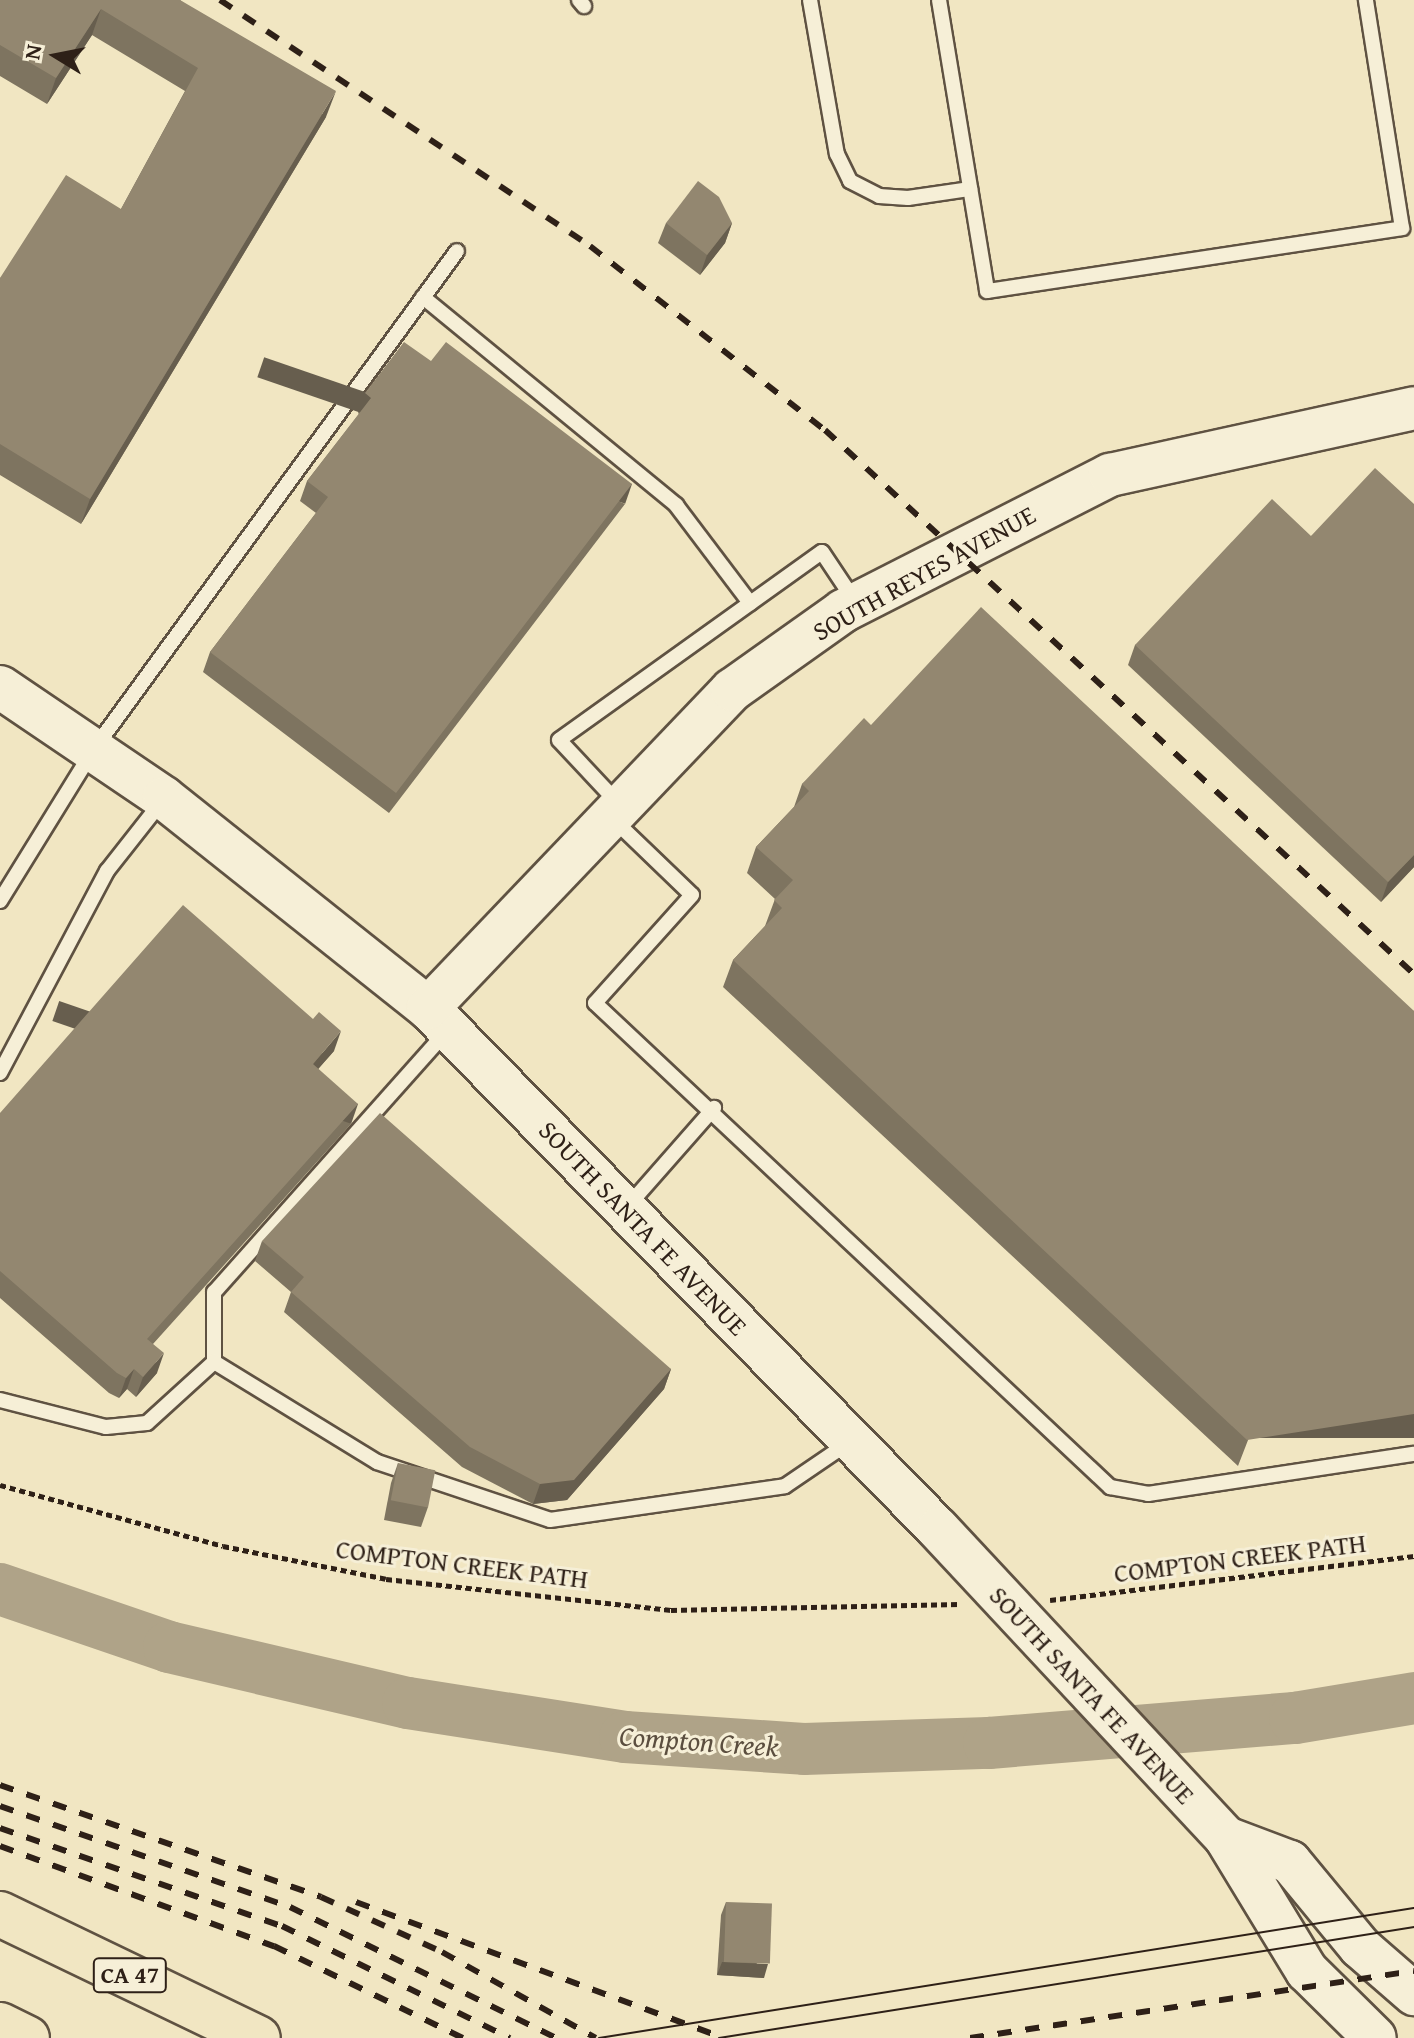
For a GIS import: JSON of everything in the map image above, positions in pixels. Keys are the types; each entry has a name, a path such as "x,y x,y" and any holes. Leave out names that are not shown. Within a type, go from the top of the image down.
{"main road":[{"name":"SOUTH REYES AVENUE","path":"438,1018 616,812 732,690 857,604 1110,475 1414,408"},
{"name":"SOUTH SANTA FE AVENUE","path":"0,687 164,798 438,1018 851,1441 1226,1838 1307,1971 1375,2038"},
{"name":"SOUTH SANTA FE AVENUE","path":"1226,1838 1290,1862 1360,1947 1414,1994"},
{"name":"CA 47","path":"0,1914 258,2038"},
{"path":"0,2025 27,2038"}],"lane":[{"path":"810,0 837,154 850,181 879,196 908,198 970,189"},
{"path":"939,0 987,291 1402,228 1366,0"},
{"path":"0,901 94,749 457,251"},
{"path":"423,297 676,505 750,603"},
{"path":"857,604 822,552 559,740 616,812 692,895 595,1003 714,1108 1110,1487 1148,1494 1414,1454"},
{"path":"0,1073 107,871 164,798"},
{"path":"0,1400 106,1427 147,1423 214,1362 214,1292 377,1120 438,1018"},
{"path":"625,1209 714,1108"},
{"path":"214,1362 377,1462 550,1520 785,1486 851,1441"}],"path":[{"name":"COMPTON CREEK PATH","path":"0,1485 223,1546 386,1579 671,1610 928,1605"},
{"name":"COMPTON CREEK PATH","path":"1071,1598 1414,1556"}],"building":[{"path":"0,0 180,0 336,91 90,499 0,444 0,278 66,175 121,209 198,68 101,9 56,78 0,45"},
{"path":"698,181 719,197 732,223 707,255 666,223"},
{"path":"404,342 431,361 446,342 632,484 396,793 210,652 328,497 307,481 371,398 365,393"},
{"path":"1375,468 1414,504 1414,855 1388,882 1135,645 1272,499 1311,536"},
{"path":"981,607 1414,1011 1414,1414 1247,1440 733,960 782,908 774,900 793,880 756,847 809,791 802,784 864,718 871,725"},
{"path":"183,905 313,1019 319,1012 341,1031 313,1064 358,1104 147,1339 164,1353 143,1377 134,1369 126,1378 0,1271 0,1113"},
{"path":"380,1113 671,1369 574,1480 540,1484 470,1447 291,1292 304,1277 262,1241"},
{"path":"398,1463 435,1470 428,1508 391,1500"},
{"path":"726,1902 772,1904 770,1964 724,1962"}],"waterway":[{"name":"Compton Creek","path":"0,1589 169,1647 408,1703 625,1737 804,1749 989,1743 1295,1718 1414,1698"}],"tram line":[{"path":"599,2038 1414,1908"},
{"path":"719,2038 1414,1927"}],"railway":[{"path":"220,0 590,246 825,430 1414,974"},
{"path":"0,1785 321,1897 442,1952 596,2038"},
{"path":"0,1806 290,1907 556,2038"},
{"path":"0,1828 282,1926 510,2038"},
{"path":"0,1846 274,1946 463,2038"},
{"path":"356,1902 723,2038"},
{"path":"970,2038 1414,1971"}]}
